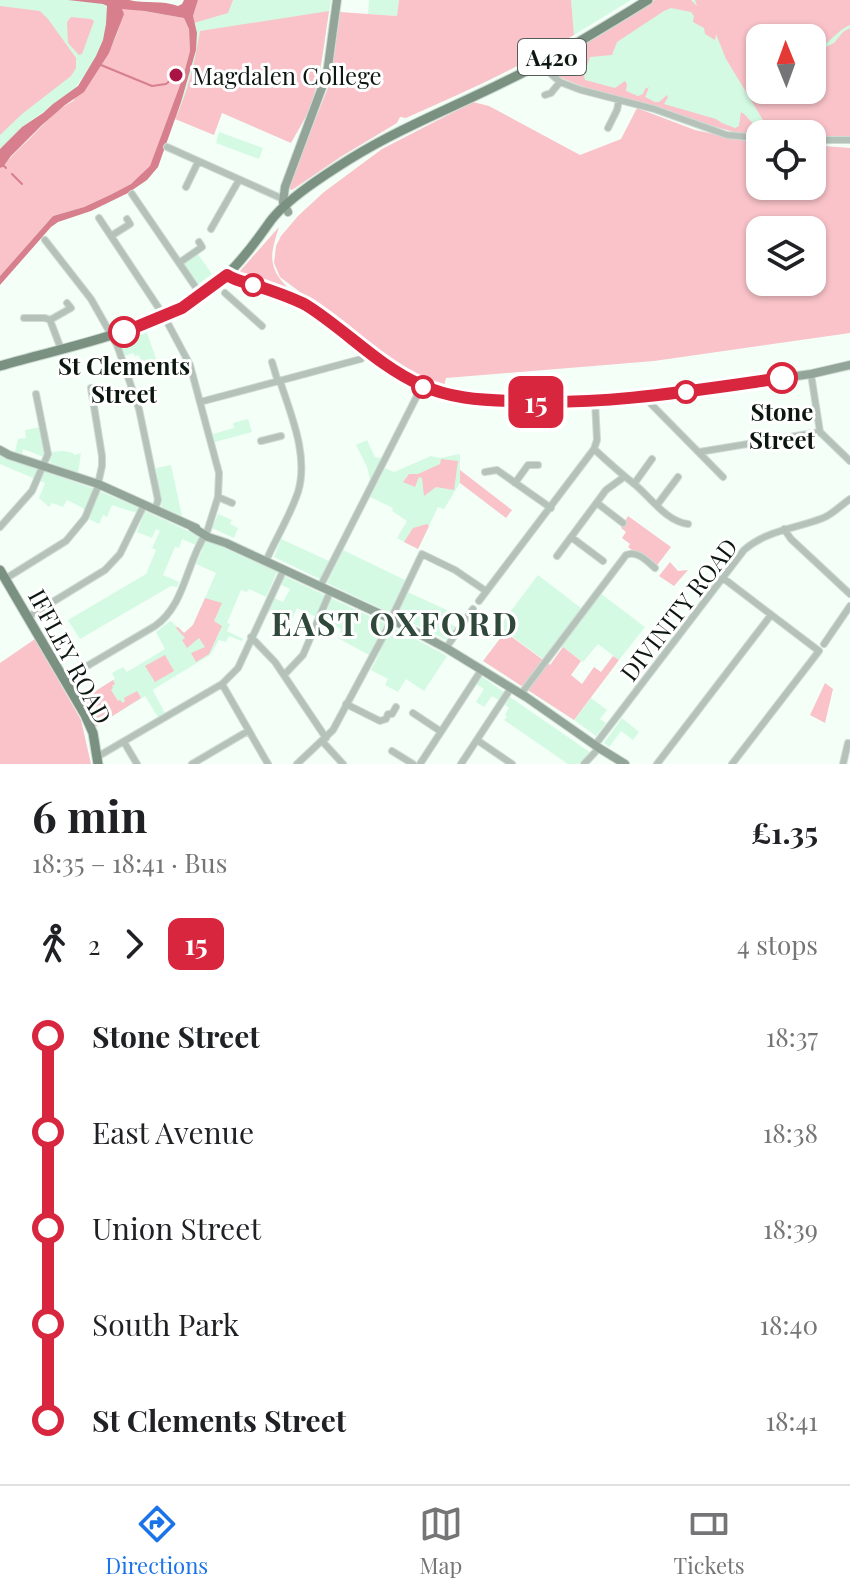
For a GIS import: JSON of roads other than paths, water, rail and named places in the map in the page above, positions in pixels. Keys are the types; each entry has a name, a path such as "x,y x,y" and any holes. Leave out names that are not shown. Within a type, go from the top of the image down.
{"main road":[{"path":"285,206 286,184 327,74 337,0"},
{"name":"A420","path":"0,366 110,336 164,316 201,295 227,275 285,206 323,176 404,128 541,64 648,0"},
{"path":"227,275 303,304 397,373 422,386 470,399 595,402 811,374 850,365"},
{"path":"0,450 98,484 392,619 482,669 625,764"},
{"name":"IFFLEY ROAD","path":"3,575 91,729 97,760"}],"street":[{"path":"551,74 560,82 581,90 654,109 727,135 746,137"},
{"path":"545,95 551,93 560,82"},
{"path":"608,128 619,100"},
{"path":"826,140 850,140"},
{"path":"167,147 239,180 285,206"},
{"path":"186,187 198,162"},
{"path":"211,229 239,180"},
{"path":"132,194 201,295"},
{"path":"135,219 145,213"},
{"path":"65,679 168,616 206,533 218,497 219,473 190,365 164,316 99,218"},
{"path":"111,236 130,224 127,219"},
{"path":"45,240 91,299 117,345 139,409 158,500 155,510"},
{"path":"179,263 202,247 199,242"},
{"path":"233,301 240,282"},
{"path":"225,293 262,326"},
{"path":"24,318 50,320 71,308 67,303"},
{"path":"50,320 61,349"},
{"path":"200,402 361,359 368,351"},
{"path":"266,561 299,487 302,463 288,434 279,381 272,362"},
{"path":"811,374 820,432 850,461"},
{"path":"320,587 422,386"},
{"path":"3,575 66,541 85,518 102,466 91,388"},
{"path":"0,527 32,491 48,451 36,394"},
{"path":"649,397 651,404 723,477"},
{"path":"479,601 594,449 597,440 595,402"},
{"path":"699,452 820,432"},
{"path":"261,441 288,434"},
{"path":"594,449 657,505 680,523 688,524"},
{"path":"634,484 652,459"},
{"path":"515,483 528,465 538,465"},
{"path":"485,472 497,470 551,508"},
{"path":"557,556 606,490 624,477"},
{"path":"657,505 678,477"},
{"path":"218,497 232,503"},
{"name":"DIVINITY ROAD","path":"584,764 737,559 755,541 824,517 850,499"},
{"path":"597,503 623,523"},
{"path":"28,617 105,570 124,546 144,505"},
{"path":"784,529 850,594"},
{"path":"571,537 603,561"},
{"path":"521,694 626,555 636,553 655,568"},
{"path":"297,764 333,730 384,636 422,554 455,570 486,591"},
{"path":"97,760 222,684 238,668 284,569"},
{"path":"723,578 819,651 732,764"},
{"path":"284,675 303,655 330,592"},
{"path":"824,644 850,606"},
{"path":"446,648 473,609"},
{"path":"657,764 771,615"},
{"path":"251,637 275,662 324,740 343,764"},
{"path":"420,764 482,669"},
{"path":"222,684 268,764"},
{"path":"461,764 511,688"},
{"path":"346,704 380,721 392,714 396,707"},
{"path":"413,713 440,731"},
{"path":"192,764 248,731"},
{"path":"477,740 512,764"},
{"path":"124,742 137,764"},
{"path":"843,764 848,743"},
{"path":"392,751 413,764"}],"waterway":[{"path":"101,65 152,86 166,84 178,74 183,74"},
{"path":"0,162 6,168"},
{"path":"12,174 22,184"}],"place":[{"name":"Magdalen College","path":"176,75"},
{"name":"St Clements Street","path":"124,332"},
{"name":"Stone Street","path":"782,378"}],"district":[{"name":"EAST OXFORD","path":"395,622"}]}
